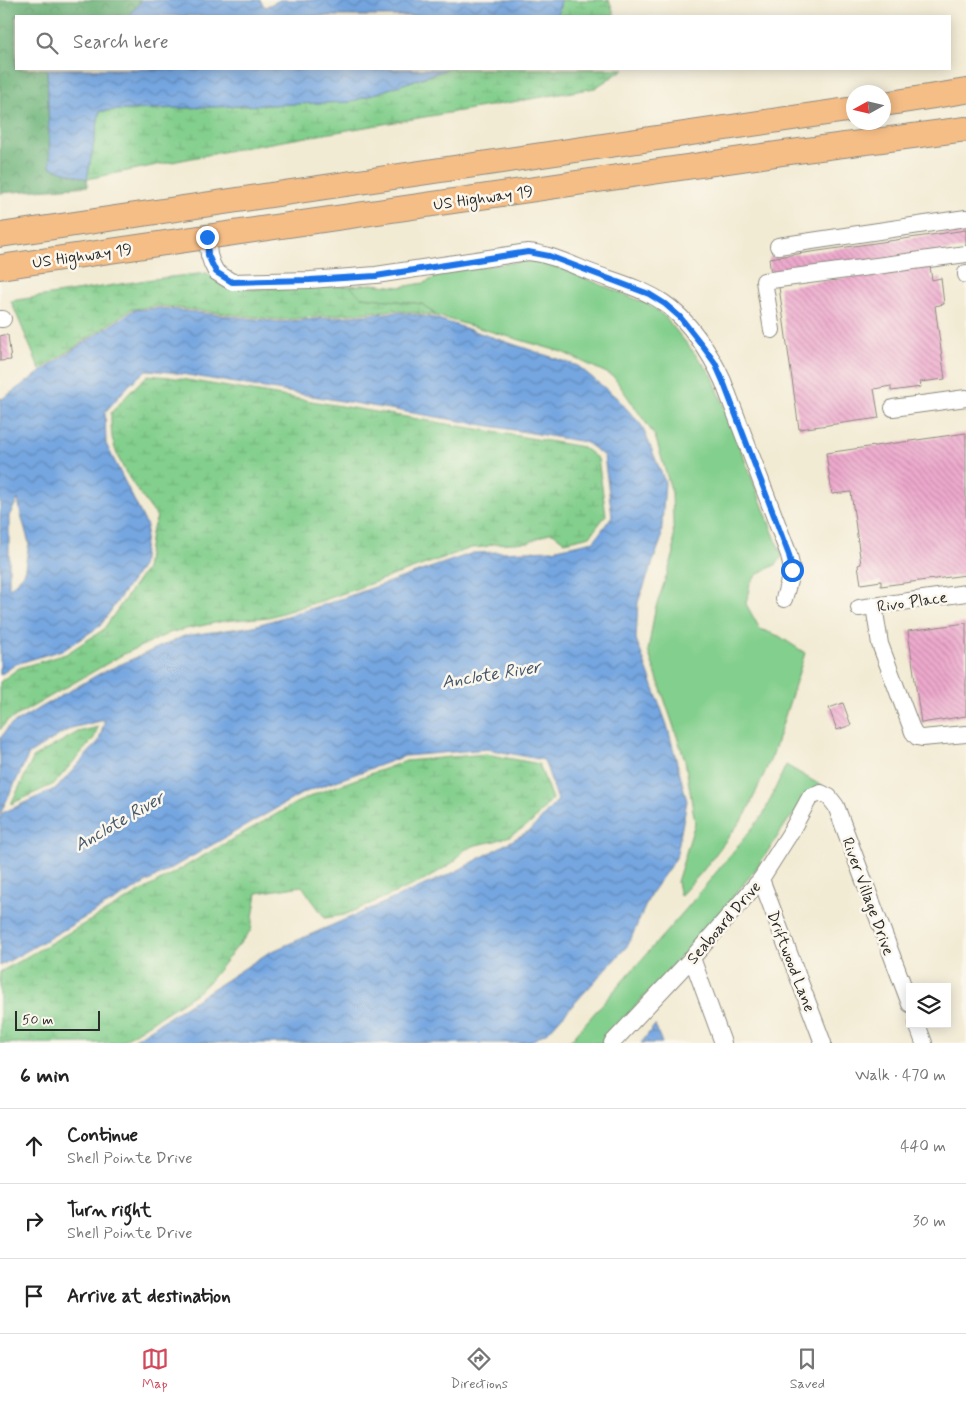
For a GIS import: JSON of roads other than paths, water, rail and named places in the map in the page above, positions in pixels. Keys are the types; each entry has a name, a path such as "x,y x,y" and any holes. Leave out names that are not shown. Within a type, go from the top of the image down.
{"highway":[{"path":"891,103 966,91"},
{"name":"US Highway 19","path":"0,235 846,110"},
{"path":"915,136 966,121"},
{"name":"US Highway 19","path":"0,267 784,153 966,129"}],"street":[{"path":"778,246 966,218"},
{"path":"207,237 208,255 216,272 232,282 376,276 528,252 549,256 658,299 676,313 688,327 715,363 723,381 789,555 792,570 784,600"},
{"path":"772,330 764,281 966,254"},
{"path":"893,408 966,398"},
{"name":"Rivo Place","path":"966,593 867,607 913,732 917,737 922,738 966,734"},
{"name":"Seaboard Drive","path":"612,1043 692,958 761,879 789,836 810,797 821,793"},
{"name":"River Village Drive","path":"821,793 829,797 836,806 906,993"},
{"name":"Driftwood Lane","path":"761,879 823,1043"},
{"path":"692,958 723,1043"},
{"path":"918,1028 924,1043"}],"water":[{"path":"142,0 260,0 265,7 280,0 561,0 558,15 129,15"},
{"path":"47,70 445,70 350,102 100,111 87,179 50,167"},
{"name":"Anclote River","path":"160,308 280,322 398,312 435,318 578,366 617,398 642,426 665,482 661,540 638,602 636,639 667,725 687,801 676,858 651,893 628,945 549,1031 528,1043 129,1043 268,953 455,872 531,830 558,800 544,760 487,749 405,756 303,793 0,966 0,814 0,739 9,726 99,674 184,636 254,626 329,603 473,553 552,550 594,541 612,516 604,456 585,442 170,372 146,370 129,385 105,412 106,444 147,526 142,566 100,626 65,649 16,664 0,675 0,398 2,399 134,310","holes":["18,499 29,543 24,574 9,589 9,516","105,720 99,741 57,788 0,814 29,754 71,728"]},
{"path":"655,1025 662,1043 641,1043"}]}
